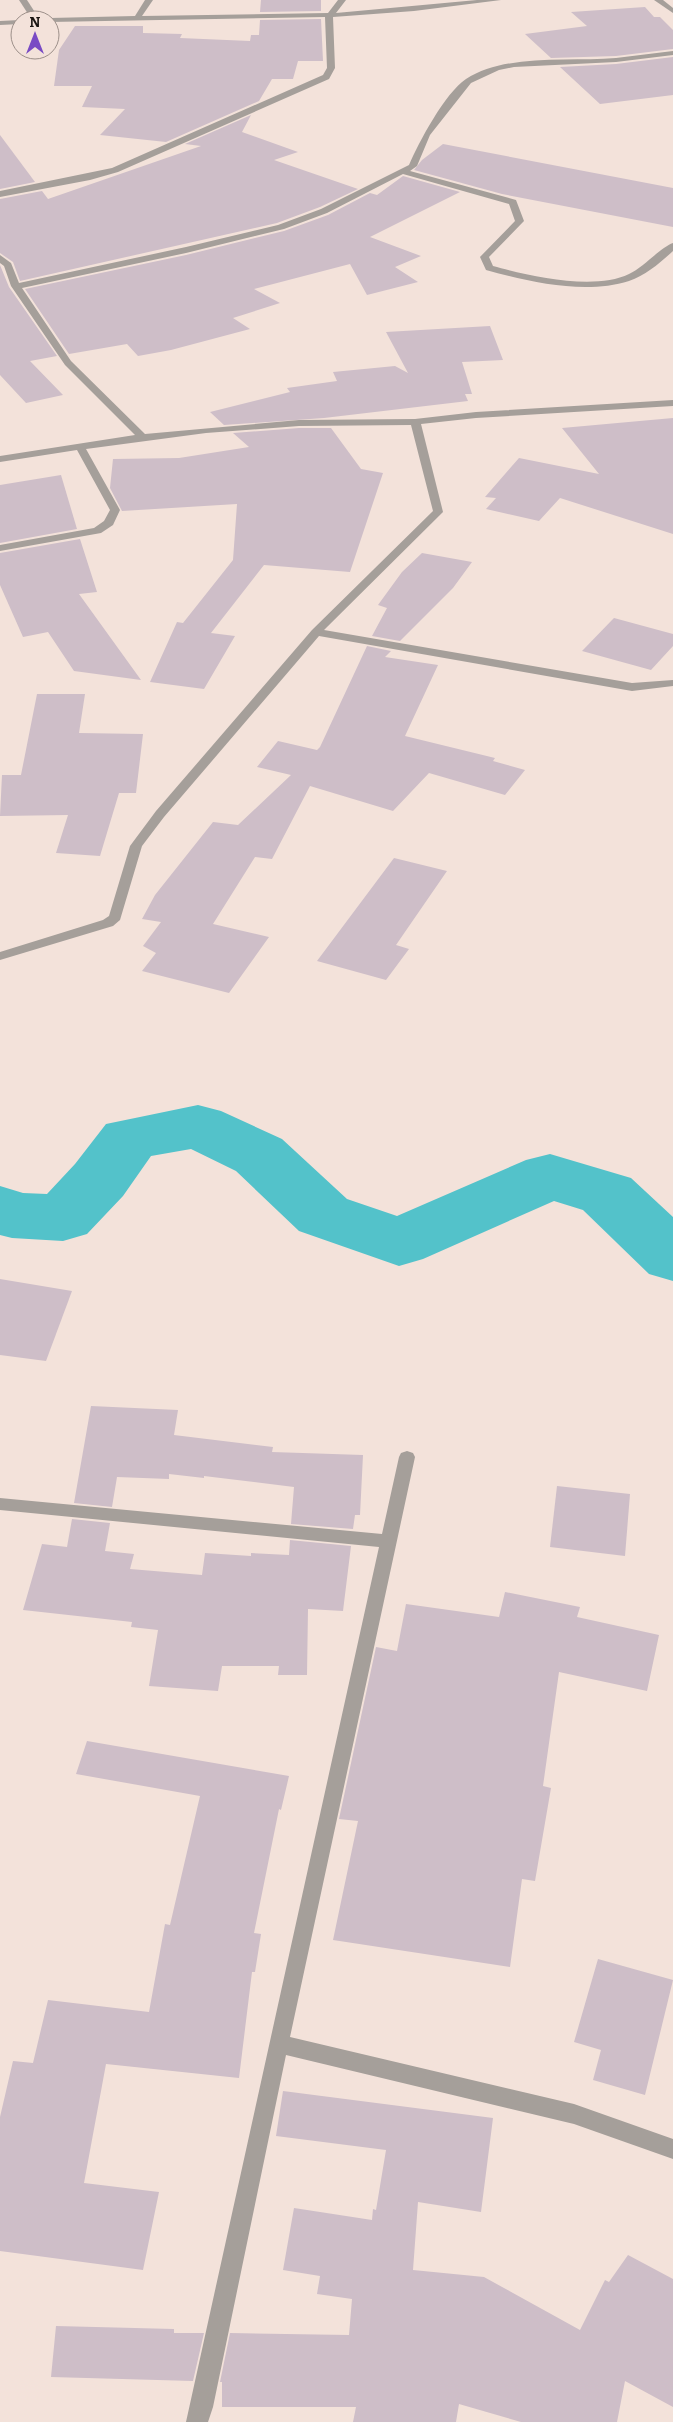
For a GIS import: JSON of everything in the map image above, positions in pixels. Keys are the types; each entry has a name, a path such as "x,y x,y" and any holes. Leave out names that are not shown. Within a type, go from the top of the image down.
{"street":[{"path":"138,17 148,0"},
{"path":"0,194 90,177 115,170 326,77 332,68 329,16 342,0"},
{"path":"60,20 138,17 329,16 497,0"},
{"path":"658,0 673,11"},
{"path":"16,286 186,250 281,227 324,211 413,166 426,136 457,93 468,81 482,74 514,65 616,60 668,54 673,63"},
{"path":"404,172 513,202 520,221 484,257 490,268 510,274 585,282 625,279 655,264 673,246"},
{"path":"0,258 8,266 16,286 68,363 143,436"},
{"path":"0,459 143,436 299,423 415,422 476,415 673,402"},
{"path":"0,956 108,923 115,917 117,904 136,846 160,814 316,632 438,512 415,422"},
{"path":"0,548 97,530 109,523 115,510 80,447"},
{"path":"316,632 632,687 673,683"},
{"path":"197,2422 202,2407 278,2044 407,1457"},
{"path":"0,1504 388,1541"},
{"path":"278,2044 574,2114 673,2149"}],"building":[{"path":"261,0 321,0 321,11 260,12"},
{"path":"645,7 654,17 660,17 673,30 673,49 616,56 551,58 525,34 587,26 571,12"},
{"path":"321,19 323,61 298,61 293,79 272,79 259,101 166,142 100,135 125,109 82,107 92,86 54,86 58,60 60,60 60,48 75,26 143,26 143,33 182,34 180,38 250,41 251,35 259,35 260,20"},
{"path":"673,57 673,95 600,104 560,67 616,64"},
{"path":"251,115 242,132 298,152 274,160 358,189 320,207 277,223 20,281 13,262 0,253 0,199 42,191 48,199 201,146 185,144"},
{"path":"0,135 35,182 0,189"},
{"path":"443,144 673,188 673,227 502,194 414,170 422,160"},
{"path":"403,176 460,192 370,237 421,256 395,267 418,282 367,295 350,264 254,289 280,303 233,318 250,329 171,350 138,356 127,344 69,354 25,289 186,255 284,231 328,215 370,193 377,195"},
{"path":"0,265 9,287 57,356 30,361 63,395 26,403 0,375"},
{"path":"490,326 503,360 462,362 472,394 465,394 468,401 324,418 224,425 210,412 290,392 287,388 337,381 333,372 395,366 408,373 386,332"},
{"path":"673,418 673,534 560,498 539,521 486,509 496,498 485,497 519,458 599,474 562,428"},
{"path":"299,428 331,428 361,469 383,473 350,572 264,565 211,633 235,636 204,689 150,682 177,622 183,623 233,560 237,504 122,511 110,488 113,459 179,458 249,447 233,433"},
{"path":"61,475 77,529 0,543 0,485"},
{"path":"80,539 97,592 79,594 141,680 74,671 48,632 23,637 0,585 0,553"},
{"path":"422,553 472,562 453,588 400,641 372,636 387,608 378,605 402,572"},
{"path":"614,618 673,634 673,646 651,670 582,651"},
{"path":"367,646 391,651 385,657 438,665 405,736 495,758 493,761 525,770 505,795 429,773 393,811 310,786 272,859 255,857 213,924 269,937 229,993 142,971 156,953 143,946 161,922 142,919 155,895 213,822 238,825 291,775 257,767 278,741 317,750 320,747"},
{"path":"37,694 85,694 79,733 143,734 136,793 119,793 100,856 56,853 68,815 0,816 2,775 21,775"},
{"path":"394,858 447,871 396,945 409,949 386,980 317,961"},
{"path":"0,1279 72,1291 46,1361 0,1355"},
{"path":"91,1406 178,1410 174,1435 273,1447 272,1452 363,1455 360,1515 355,1515 353,1529 291,1524 294,1487 204,1476 204,1478 169,1474 169,1479 117,1477 112,1507 74,1503"},
{"path":"557,1486 630,1494 625,1556 550,1547"},
{"path":"72,1519 110,1523 105,1551 134,1554 130,1569 202,1575 205,1553 251,1556 251,1553 289,1555 290,1540 351,1546 343,1611 308,1609 307,1675 278,1675 279,1666 222,1666 218,1691 149,1686 158,1630 131,1627 132,1622 23,1610 42,1544 67,1547"},
{"path":"505,1592 580,1607 577,1617 659,1635 647,1691 559,1672 543,1786 551,1788 535,1881 522,1879 510,1967 333,1940 358,1821 339,1819 376,1647 397,1651 406,1604 499,1617"},
{"path":"87,1741 289,1776 281,1810 279,1809 254,1933 261,1934 255,1972 252,1972 239,2078 106,2064 84,2183 159,2192 143,2270 0,2251 0,2117 13,2061 33,2063 48,2000 149,2012 165,1924 170,1925 200,1796 76,1774"},
{"path":"598,1959 673,1980 645,2095 593,2080 601,2050 574,2042"},
{"path":"283,2091 493,2118 481,2212 418,2202 413,2270 484,2277 580,2330 605,2280 609,2282 628,2255 673,2279 673,2407 625,2381 617,2422 521,2422 459,2404 456,2422 353,2422 356,2407 222,2407 222,2382 220,2382 230,2333 349,2335 352,2299 317,2294 320,2276 283,2270 294,2208 372,2220 373,2209 376,2210 386,2150 276,2136"},
{"path":"56,2326 174,2329 174,2333 204,2333 193,2381 51,2377"}],"waterway":[{"path":"0,1209 12,1215 63,1218 99,1180 129,1139 198,1126 259,1155 323,1215 399,1242 550,1176 607,1194 673,1257"}]}
